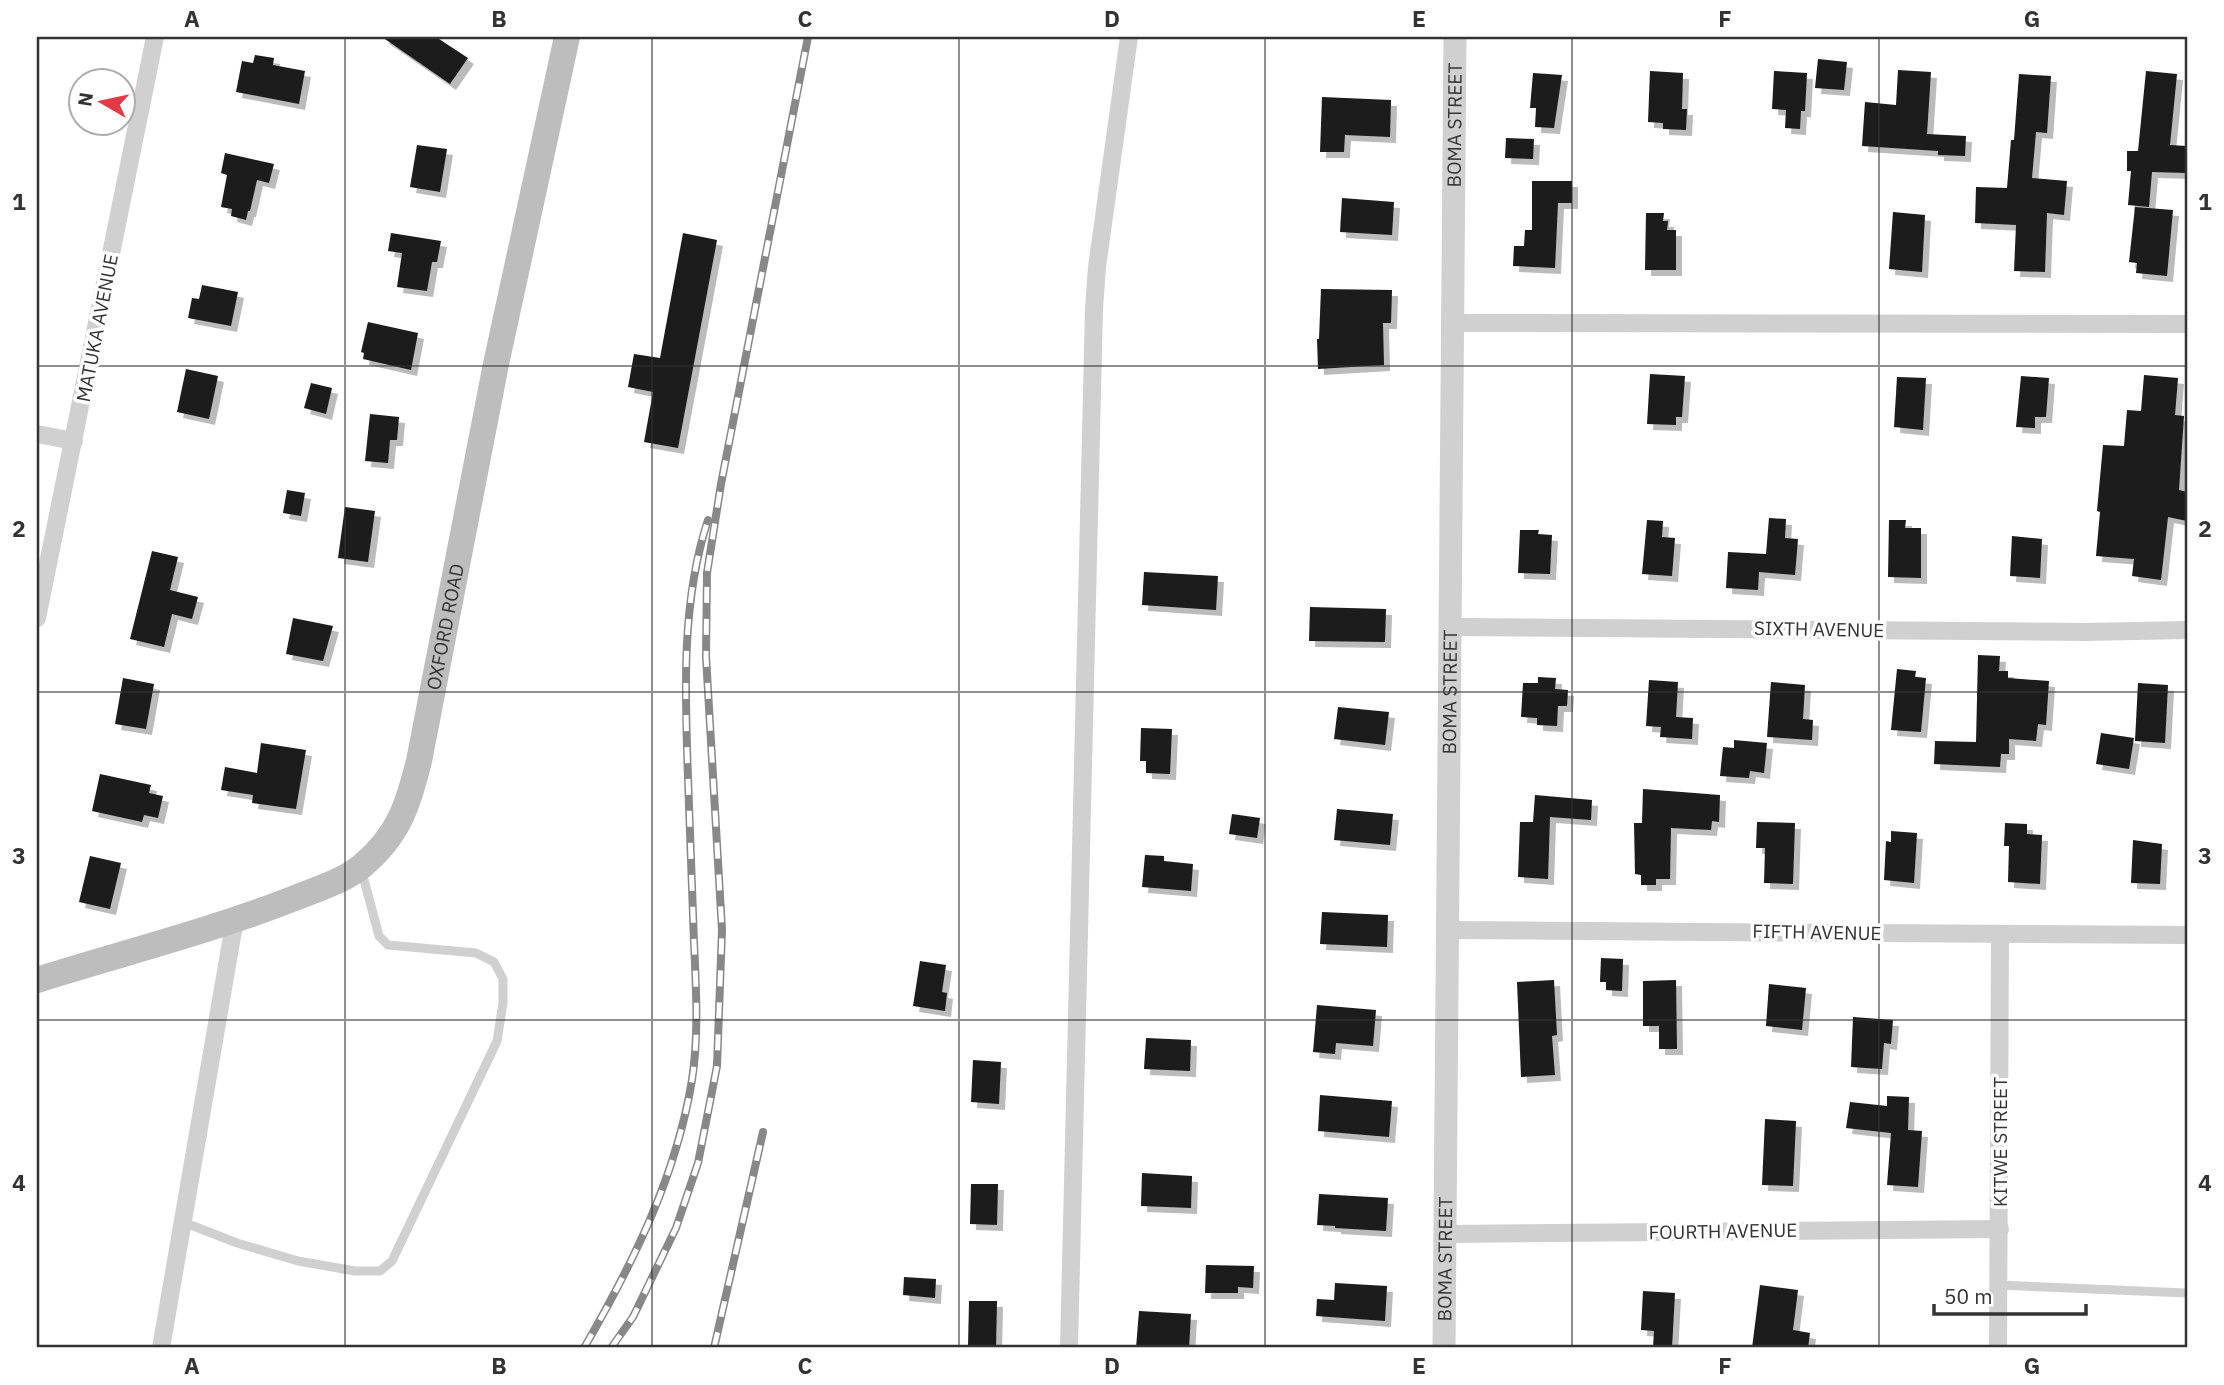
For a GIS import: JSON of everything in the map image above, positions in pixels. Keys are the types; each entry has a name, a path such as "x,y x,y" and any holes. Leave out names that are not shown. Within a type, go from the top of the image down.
{"main road":[{"name":"OXFORD ROAD","path":"37,980 235,919 318,889 361,868 387,841 407,806 419,761 496,364 566,37"}],"street":[{"name":"MATUKA AVENUE","path":"37,618 155,37"},
{"path":"1069,1348 1094,309 1097,267 1129,37"},
{"name":"BOMA STREET","path":"1444,1348 1455,37"},
{"path":"1452,323 2187,324"},
{"path":"37,434 74,441"},
{"name":"SIXTH AVENUE","path":"1450,627 2070,632 2187,630"},
{"path":"161,1348 235,919"},
{"name":"FIFTH AVENUE","path":"1446,930 2187,934"},
{"name":"KITWE STREET","path":"1998,1348 2000,935"},
{"name":"FOURTH AVENUE","path":"1446,1234 2000,1229"}],"lane":[{"path":"183,1222 237,1243 298,1261 355,1271 380,1270 392,1261 497,1041 503,1003 503,979 494,962 476,953 388,945 379,936 361,868"},
{"path":"1999,1285 2187,1293"}],"building":[{"path":"382,37 436,37 468,58 450,84"},
{"path":"255,55 274,58 273,65 305,71 299,104 236,92 242,61 253,63"},
{"path":"1818,59 1847,62 1844,90 1815,88"},
{"path":"1898,70 1931,72 1927,134 1966,136 1965,156 1938,155 1938,151 1862,146 1865,102 1896,105"},
{"path":"1650,71 1683,73 1682,109 1687,109 1686,130 1663,129 1663,123 1648,122"},
{"path":"1774,71 1807,73 1805,111 1801,111 1800,129 1785,128 1786,110 1772,109"},
{"path":"2146,71 2177,74 2170,145 2187,146 2187,173 2152,172 2149,207 2128,205 2131,171 2127,171 2127,151 2138,151"},
{"path":"1533,73 1562,75 1554,128 1535,127 1536,108 1530,108"},
{"path":"2019,74 2051,76 2047,133 2036,132 2032,178 2067,181 2064,215 2047,213 2045,272 2014,271 2016,225 1975,223 1976,187 2007,188"},
{"path":"1322,97 1391,100 1390,137 1345,135 1344,152 1320,152"},
{"path":"1506,138 1534,139 1533,159 1505,158"},
{"path":"417,145 447,149 440,192 410,187"},
{"path":"225,153 274,164 269,183 257,180 246,220 231,216 232,209 221,207 227,175 221,173"},
{"path":"1532,181 1572,181 1572,203 1558,203 1555,268 1513,266 1514,246 1524,246 1525,230 1532,230"},
{"path":"1342,198 1394,202 1392,235 1340,232"},
{"path":"2135,207 2173,210 2167,276 2136,273 2137,263 2129,262"},
{"path":"1893,212 1925,215 1922,272 1889,269"},
{"path":"1646,213 1664,213 1663,221 1668,221 1667,230 1676,230 1676,270 1645,270"},
{"path":"391,233 441,241 437,262 432,262 427,291 397,287 402,253 388,251"},
{"path":"683,233 717,240 678,448 644,442 653,392 628,387 634,354 660,358"},
{"path":"202,285 238,292 231,326 188,318 192,298 199,299"},
{"path":"1321,289 1392,290 1391,323 1383,323 1384,365 1318,369 1317,339"},
{"path":"368,322 418,333 411,370 363,359 364,353 361,352"},
{"path":"186,369 218,376 209,419 177,412"},
{"path":"1650,374 1685,376 1682,417 1676,417 1676,425 1647,424"},
{"path":"2144,375 2178,378 2175,415 2184,416 2179,490 2187,492 2187,521 2168,517 2161,580 2132,576 2134,559 2096,556 2103,445 2124,446 2127,410 2141,411"},
{"path":"2021,376 2049,378 2046,417 2035,417 2035,428 2016,427"},
{"path":"1897,377 1926,378 1923,430 1894,427"},
{"path":"311,383 332,388 326,414 304,408"},
{"path":"370,414 399,417 397,440 390,440 388,463 365,461"},
{"path":"287,490 305,493 301,516 283,513"},
{"path":"345,507 375,511 368,562 338,558"},
{"path":"1769,518 1786,519 1785,538 1798,539 1795,575 1759,572 1758,590 1726,588 1728,552 1766,554"},
{"path":"1647,520 1663,521 1662,537 1675,538 1672,576 1642,574"},
{"path":"1889,520 1906,520 1905,528 1921,528 1921,578 1888,577"},
{"path":"1520,530 1539,530 1538,534 1552,535 1550,574 1518,573"},
{"path":"2012,536 2042,539 2040,578 2010,576"},
{"path":"152,551 178,557 170,590 198,597 192,619 172,614 164,647 130,639"},
{"path":"1144,572 1218,576 1216,610 1142,605"},
{"path":"1310,607 1386,609 1385,642 1309,641"},
{"path":"293,618 333,626 323,661 286,654"},
{"path":"1978,655 2000,656 1999,671 2008,671 2008,678 2049,681 2046,725 2038,724 2036,741 2009,739 2009,754 2001,754 2000,767 1934,764 1935,741 1976,742"},
{"path":"1897,669 1916,671 1915,677 1926,678 1921,732 1891,730"},
{"path":"1538,677 1556,678 1555,689 1568,690 1567,706 1558,706 1557,726 1537,725 1537,718 1521,717 1523,683 1538,683"},
{"path":"123,678 154,684 146,729 115,724"},
{"path":"1649,680 1678,682 1676,717 1693,718 1692,739 1660,737 1661,727 1646,726"},
{"path":"1771,682 1805,685 1803,719 1813,720 1812,740 1767,737"},
{"path":"2138,683 2168,685 2165,743 2135,741"},
{"path":"1338,707 1389,712 1385,745 1334,739"},
{"path":"1141,728 1172,729 1170,774 1146,773 1146,761 1140,761"},
{"path":"2101,733 2134,738 2129,769 2096,764"},
{"path":"1734,740 1767,743 1764,773 1750,771 1749,778 1720,776 1723,747 1734,748"},
{"path":"261,743 306,750 296,809 252,803 253,795 221,790 225,767 257,773"},
{"path":"100,774 151,785 149,793 163,796 158,818 144,815 142,822 92,811"},
{"path":"1643,789 1720,795 1719,822 1712,821 1711,830 1671,828 1670,879 1656,879 1656,885 1641,885 1641,875 1635,874 1634,823 1642,823"},
{"path":"1535,795 1592,800 1591,820 1550,817 1548,879 1518,877 1520,822 1533,822"},
{"path":"1337,809 1393,814 1390,845 1334,840"},
{"path":"1232,814 1260,818 1257,838 1229,834"},
{"path":"1757,822 1795,823 1793,884 1764,883 1765,848 1756,848"},
{"path":"2005,823 2027,824 2027,834 2042,835 2040,884 2008,882 2009,846 2004,846"},
{"path":"1891,831 1917,833 1914,883 1884,880 1886,841 1891,842"},
{"path":"2133,840 2162,844 2160,884 2131,883"},
{"path":"1145,855 1164,856 1164,861 1193,864 1191,891 1142,887"},
{"path":"90,856 121,863 110,909 79,902"},
{"path":"1322,912 1388,915 1387,947 1320,944"},
{"path":"1601,958 1623,959 1622,991 1606,990 1606,982 1600,982"},
{"path":"920,961 946,965 942,992 947,993 945,1011 913,1006"},
{"path":"1554,980 1557,1035 1552,1036 1555,1075 1521,1077 1517,982"},
{"path":"1676,980 1677,1049 1659,1049 1659,1026 1643,1026 1643,981"},
{"path":"1769,984 1806,988 1802,1030 1766,1026"},
{"path":"1317,1005 1376,1010 1373,1046 1336,1043 1335,1054 1313,1052"},
{"path":"1853,1017 1893,1020 1891,1044 1884,1043 1882,1069 1851,1067"},
{"path":"1146,1038 1191,1040 1190,1071 1144,1069"},
{"path":"973,1060 1001,1062 999,1104 971,1102"},
{"path":"1320,1095 1392,1101 1389,1137 1318,1131"},
{"path":"1887,1096 1909,1097 1908,1130 1922,1131 1918,1187 1887,1185 1891,1133 1846,1128 1850,1102 1887,1106"},
{"path":"1765,1119 1796,1121 1793,1186 1762,1185"},
{"path":"1142,1173 1192,1176 1191,1208 1141,1206"},
{"path":"971,1184 998,1184 997,1225 970,1224"},
{"path":"1319,1194 1388,1198 1386,1231 1317,1225"},
{"path":"1206,1265 1254,1266 1253,1288 1238,1287 1238,1293 1205,1293"},
{"path":"904,1277 936,1279 935,1298 903,1295"},
{"path":"1335,1283 1387,1286 1385,1321 1316,1316 1317,1299 1334,1300"},
{"path":"1760,1285 1798,1290 1793,1330 1810,1333 1808,1348 1752,1348"},
{"path":"1643,1291 1675,1293 1672,1348 1653,1348 1654,1331 1641,1330"},
{"path":"969,1301 997,1301 996,1348 968,1348"},
{"path":"1139,1311 1191,1314 1189,1348 1136,1348"}],"railway":[{"path":"611,1348 633,1317 676,1228 698,1163 717,1066 722,930 706,656 707,573 721,484 808,37"},
{"path":"584,1348 619,1284 664,1185 685,1116 692,1080 696,1011 686,681 693,583 708,520"},
{"path":"714,1348 763,1132"}]}
